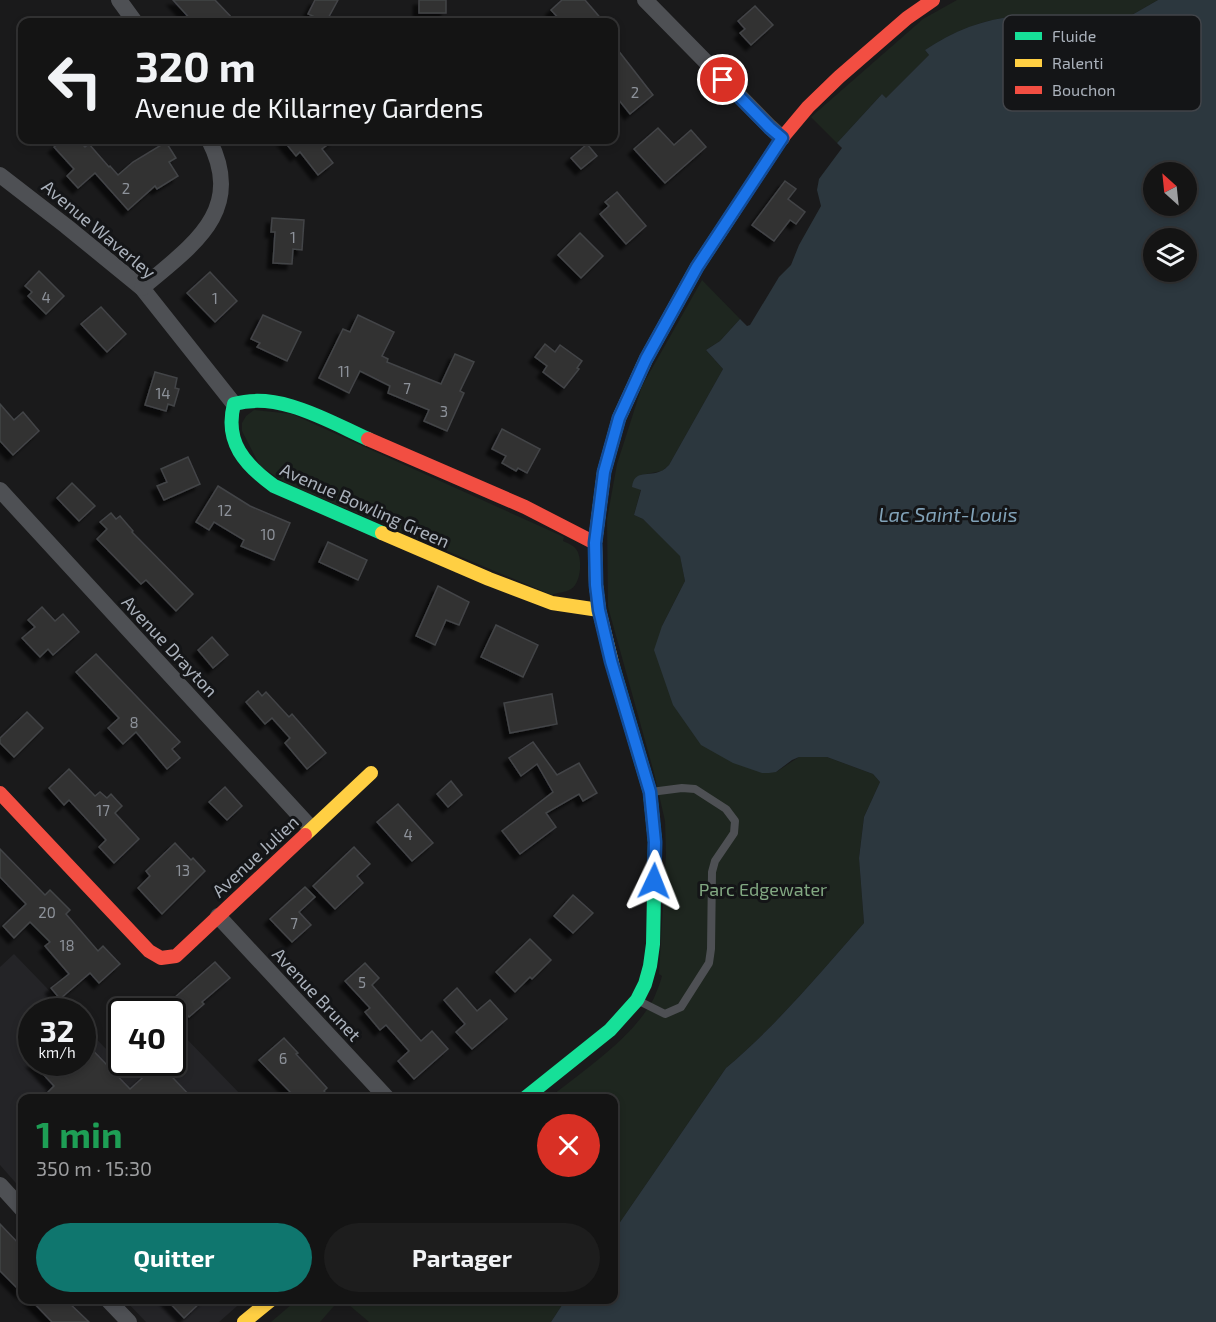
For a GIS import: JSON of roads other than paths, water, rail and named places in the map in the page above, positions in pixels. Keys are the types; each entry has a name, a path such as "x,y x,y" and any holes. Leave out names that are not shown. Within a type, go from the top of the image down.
{"street":[{"path":"119,0 132,18"},
{"path":"645,0 782,138"},
{"path":"530,1094 610,1030 624,1016 645,984 653,944 655,842 650,792 611,661 599,610 596,585 595,543 604,472 619,418 646,359 697,267 782,138 808,107 839,77 899,24 933,0"},
{"path":"142,288 195,242 215,212 222,185 221,169 211,144"},
{"name":"Avenue Waverley","path":"0,175 66,225 142,288 234,404"},
{"path":"234,404 244,400 258,400 300,409 525,507 595,543"},
{"name":"Avenue Bowling Green","path":"234,404 231,422 237,449 252,470 274,486 510,587 552,603 599,610"},
{"name":"Avenue Drayton","path":"0,490 311,828"},
{"name":"Avenue Julien","path":"0,793 149,951 161,958 176,956 371,773"},
{"name":"Avenue Brunet","path":"218,916 383,1094"},
{"path":"0,1185 18,1205"},
{"path":"112,1304 129,1322"},
{"path":"244,1322 266,1304"}],"lane":[{"path":"636,1000 664,1014 670,1013 681,1007 708,963 711,950 711,872 715,861 734,833 735,820 726,809 695,789 682,788 650,792"}],"water":[{"name":"Lac Saint-Louis","path":"1158,0 1216,0 1216,1322 551,1322 563,1304 618,1304 618,1225 726,1068 780,1016 864,923 859,858 864,817 880,782 873,774 827,757 799,757 776,772 762,773 733,763 701,745 673,705 654,650 662,626 685,581 680,556 643,519 634,515 641,490 632,487 633,481 639,476 662,471 669,465 723,369 706,350 720,341 740,319 747,326 750,325 779,277 791,265 799,245 821,206 817,190 819,179 842,148 837,143 882,94 886,98 929,55 925,50 948,36 985,22 1003,18 1003,111 1201,111 1201,15 1132,15"}],"park label":[{"name":"Parc Edgewater","path":"763,889"}]}
